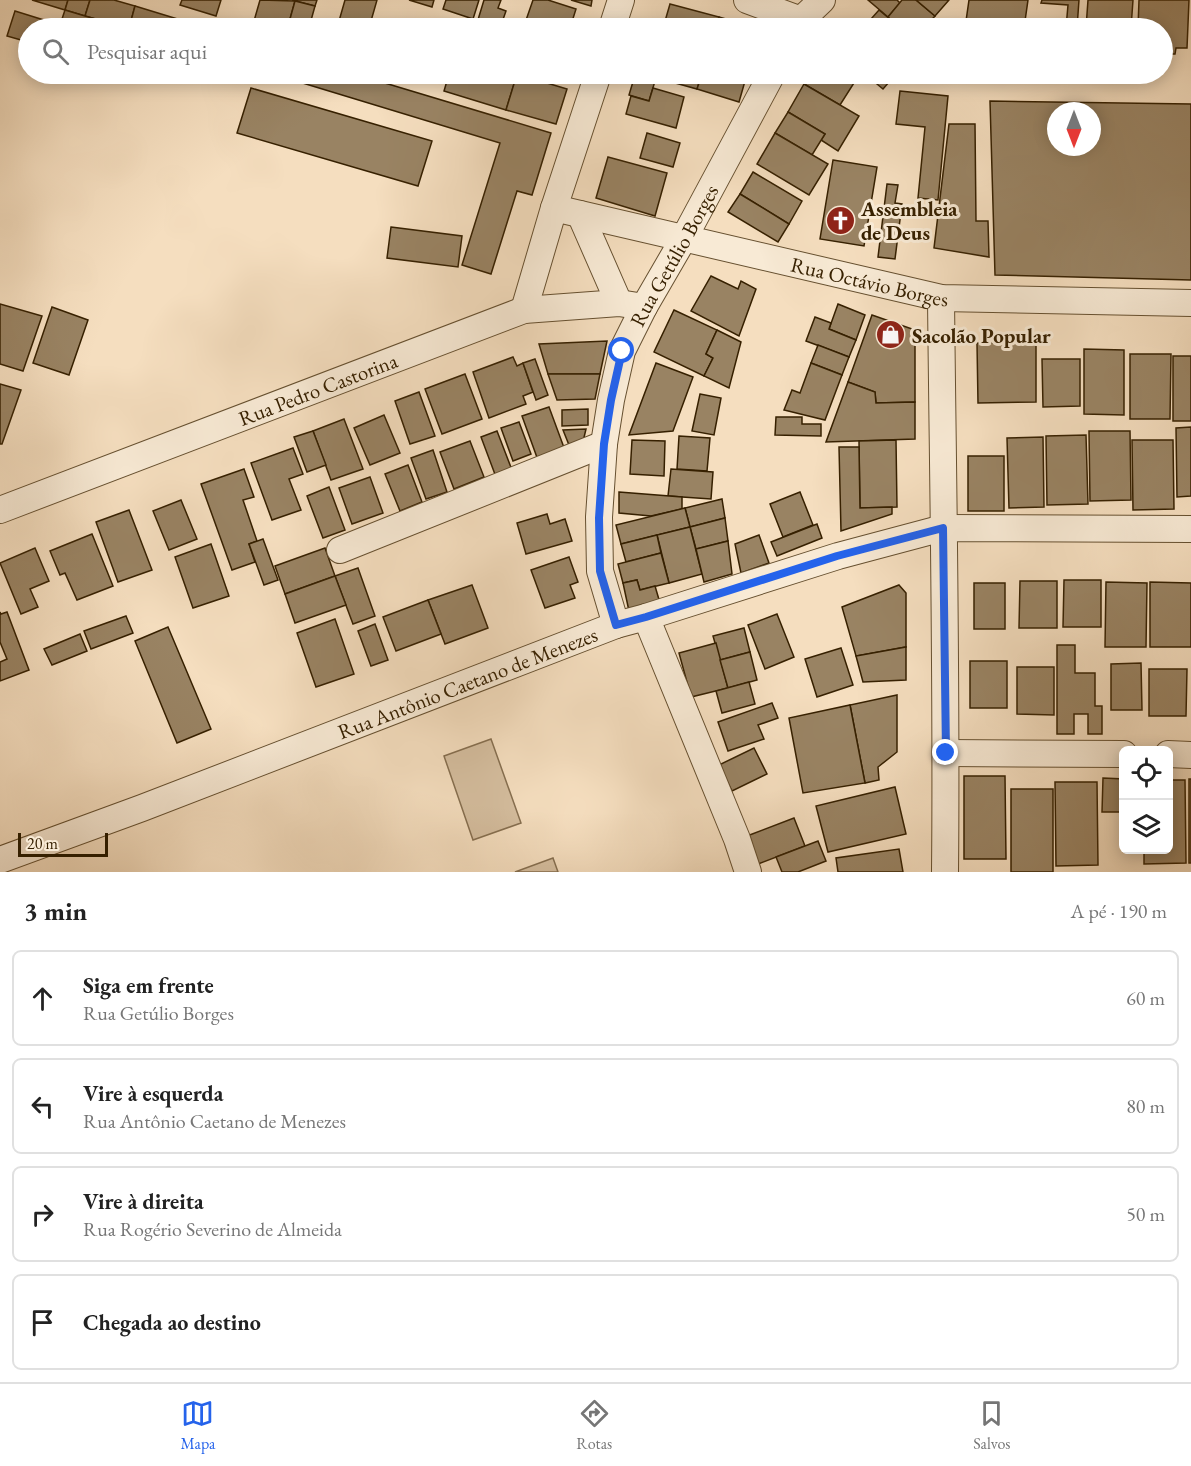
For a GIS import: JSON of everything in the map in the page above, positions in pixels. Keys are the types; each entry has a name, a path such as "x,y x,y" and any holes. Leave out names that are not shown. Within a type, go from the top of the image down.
{"street":[{"path":"615,18 621,0"},
{"path":"747,0 785,18"},
{"path":"804,18 822,0"},
{"path":"524,310 554,208 595,84"},
{"name":"Rua Getúlio Borges","path":"616,625 600,571 599,518 604,444 622,351 767,84"},
{"name":"Rua Octávio Borges","path":"554,208 941,298 1191,303"},
{"path":"580,214 618,303"},
{"path":"941,298 946,753 945,872"},
{"name":"Rua Pedro Castorina","path":"0,510 524,310 618,303 644,307"},
{"path":"340,550 604,444"},
{"name":"Rua Antônio Caetano de Menezes","path":"0,860 153,804 616,625 837,556 943,528 1191,529"},
{"path":"646,617 737,839 748,872"},
{"path":"946,753 1119,754"},
{"path":"1173,754 1191,754"}],"shaded area":[{"path":"491,739 521,823 473,840 444,756"},
{"path":"553,858 558,872 515,872"}],"building":[{"path":"32,0 68,0 65,10"},
{"path":"68,0 90,0 85,16 65,10"},
{"path":"90,0 114,0 135,6 132,18 85,16"},
{"path":"182,0 221,0 216,16 180,5"},
{"path":"260,0 295,1 290,18 255,18"},
{"path":"292,0 317,0 315,6"},
{"path":"345,0 377,0 372,18 340,18"},
{"path":"409,0 434,0 432,7"},
{"path":"446,0 479,0 473,18 443,9"},
{"path":"484,0 501,0 498,8 506,11 504,18 479,18"},
{"path":"533,0 548,0 576,9 573,18 527,18"},
{"path":"571,0 592,0 591,6"},
{"path":"868,0 897,0 900,3 888,17"},
{"path":"902,0 916,0 935,16 933,18 888,17"},
{"path":"916,0 949,0 935,16"},
{"path":"969,0 1028,0 1025,18 966,18"},
{"path":"1042,0 1079,0 1078,18 1067,18 1068,5 1041,3"},
{"path":"1088,0 1133,0 1132,18 1087,18"},
{"path":"1139,0 1189,0 1187,48 1176,48 1173,54 1173,18 1138,18"},
{"path":"295,1 315,6 312,18 290,18"},
{"path":"670,4 719,17 719,18 666,18"},
{"path":"135,6 174,18 132,18"},
{"path":"65,10 92,18 62,18"},
{"path":"879,10 888,18 872,18"},
{"path":"15,11 38,18 18,18 18,39 7,36"},
{"path":"306,84 388,84 551,133 532,195 517,191 491,274 462,265 500,143"},
{"path":"446,84 514,84 506,110 444,91"},
{"path":"514,84 550,84 567,89 556,124 506,110"},
{"path":"632,84 654,84 649,101 629,95"},
{"path":"679,84 699,84 697,89"},
{"path":"699,84 744,84 739,102 697,89"},
{"path":"804,84 853,84 840,105"},
{"path":"804,84 859,116 838,151 821,140 825,134 788,112"},
{"path":"877,84 887,84 883,89"},
{"path":"251,88 432,141 418,186 237,133"},
{"path":"653,88 684,97 676,128 626,114 631,96 649,101"},
{"path":"900,91 948,96 938,200 918,198 925,127 896,124"},
{"path":"990,101 1057,102 1047,102 1047,156 1101,156 1101,103 1191,104 1191,280 995,275"},
{"path":"788,112 825,134 812,155 775,133"},
{"path":"949,124 975,124 976,221 988,221 989,257 934,248"},
{"path":"647,133 680,143 673,167 640,158"},
{"path":"775,133 828,164 809,195 757,164"},
{"path":"608,157 667,173 655,216 596,198"},
{"path":"833,160 877,167 864,246 820,239"},
{"path":"753,172 802,201 789,224 740,194"},
{"path":"887,184 898,185 895,203 902,204 895,259 878,257"},
{"path":"740,194 789,224 778,242 728,212"},
{"path":"391,227 462,236 458,267 387,258"},
{"path":"711,276 738,289 741,281 756,289 739,336 691,311"},
{"path":"0,304 42,316 23,371 0,364"},
{"path":"838,304 865,315 856,340 829,329"},
{"path":"52,307 88,320 69,375 33,363"},
{"path":"674,310 717,330 706,354 713,358 704,376 654,352"},
{"path":"872,315 915,330 915,402 876,403 875,392 848,382"},
{"path":"815,317 831,323 829,329 856,340 849,357 806,341"},
{"path":"717,330 741,342 729,388 704,376 713,358 706,354"},
{"path":"607,341 600,374 548,374 539,344"},
{"path":"977,343 1036,343 1036,402 978,403"},
{"path":"818,345 849,357 842,375 811,363"},
{"path":"1084,349 1124,350 1124,415 1084,414"},
{"path":"1130,354 1171,354 1170,419 1130,419"},
{"path":"1173,356 1191,356 1191,421 1173,421"},
{"path":"513,357 517,366 523,363 533,392 523,396 526,404 489,418 473,372"},
{"path":"535,359 548,395 536,400 523,363"},
{"path":"1042,359 1080,359 1080,406 1043,407"},
{"path":"656,363 693,377 673,431 629,435"},
{"path":"811,363 842,375 825,420 784,410 792,390 800,393"},
{"path":"465,374 482,419 442,434 425,389"},
{"path":"548,374 600,374 595,399 557,400"},
{"path":"848,382 875,392 876,403 915,402 915,439 826,442"},
{"path":"0,384 21,390 2,444 0,444"},
{"path":"419,392 435,436 410,444 395,401"},
{"path":"700,394 721,398 714,435 692,431"},
{"path":"549,407 566,453 539,463 522,416"},
{"path":"588,409 588,425 562,426 562,410"},
{"path":"384,415 400,453 370,465 354,428"},
{"path":"776,417 802,417 802,424 821,424 821,436 775,435"},
{"path":"344,419 363,469 331,480 313,431"},
{"path":"519,422 531,454 513,461 501,428"},
{"path":"1191,427 1191,496 1177,497 1176,428"},
{"path":"586,429 582,446 571,450 563,430"},
{"path":"313,431 326,465 307,472 294,437"},
{"path":"497,431 512,470 496,477 481,437"},
{"path":"1089,431 1130,431 1131,500 1090,501"},
{"path":"1086,435 1088,504 1047,505 1046,436"},
{"path":"679,436 710,438 707,471 677,469"},
{"path":"1043,437 1044,507 1009,508 1007,438"},
{"path":"632,440 665,441 664,476 630,474"},
{"path":"896,440 897,507 860,508 859,441"},
{"path":"1132,440 1173,440 1174,509 1133,510"},
{"path":"470,441 484,477 454,489 440,452"},
{"path":"839,447 859,447 860,508 892,507 892,514 841,531"},
{"path":"293,448 303,474 289,479 301,510 272,520 251,463"},
{"path":"433,450 447,492 426,499 411,458"},
{"path":"968,456 1004,456 1004,511 968,511"},
{"path":"408,465 422,502 400,511 385,474"},
{"path":"244,469 254,497 243,500 257,541 249,544 255,562 232,570 201,484"},
{"path":"671,469 713,472 711,499 668,496"},
{"path":"370,477 383,513 352,524 339,488"},
{"path":"329,487 345,530 323,538 307,496"},
{"path":"619,492 682,497 682,509 651,516 619,513"},
{"path":"800,492 813,525 783,537 770,504"},
{"path":"722,499 725,518 690,527 685,508"},
{"path":"181,500 197,539 169,550 153,511"},
{"path":"685,508 690,527 621,544 616,525"},
{"path":"129,510 152,570 118,582 96,522"},
{"path":"547,514 550,524 565,519 572,541 526,554 517,523"},
{"path":"725,518 728,541 696,549 690,527"},
{"path":"817,524 822,538 777,556 771,542"},
{"path":"690,527 702,574 669,583 657,535"},
{"path":"92,534 113,586 77,600 65,573 60,575 50,551"},
{"path":"657,535 661,553 626,562 621,544"},
{"path":"759,535 769,563 741,573 735,544"},
{"path":"263,539 278,580 264,585 249,544"},
{"path":"728,541 732,574 704,582 696,549"},
{"path":"211,544 229,596 193,608 175,557"},
{"path":"35,548 49,581 30,589 38,607 21,614 0,563"},
{"path":"325,548 335,576 285,594 275,566"},
{"path":"661,553 669,583 640,590 637,580 623,583 618,564"},
{"path":"569,557 578,582 570,585 575,598 545,608 531,570"},
{"path":"358,568 375,616 353,624 335,576"},
{"path":"335,576 346,605 295,623 285,594"},
{"path":"637,580 640,590 655,586 660,603 629,611 623,583"},
{"path":"1064,580 1101,580 1101,627 1063,627"},
{"path":"1020,581 1057,581 1057,628 1019,628"},
{"path":"1106,582 1147,583 1146,647 1105,647"},
{"path":"1150,582 1191,583 1191,647 1150,647"},
{"path":"974,583 1005,583 1005,629 974,629"},
{"path":"472,585 488,628 445,644 428,600"},
{"path":"899,585 906,593 906,647 856,656 842,607"},
{"path":"428,600 441,634 396,651 383,617"},
{"path":"0,612 1,614 7,612 29,670 0,681 0,662 7,659 0,642"},
{"path":"777,614 794,657 765,669 748,625"},
{"path":"126,616 133,633 91,649 84,631"},
{"path":"335,619 354,674 316,687 297,633"},
{"path":"375,624 388,660 371,666 358,631"},
{"path":"168,627 211,729 177,743 135,641"},
{"path":"744,628 750,652 720,660 713,636"},
{"path":"80,634 87,651 52,665 44,649"},
{"path":"716,643 728,688 691,697 679,653"},
{"path":"1057,645 1075,645 1075,673 1095,673 1095,706 1102,706 1102,734 1088,734 1088,714 1074,714 1074,734 1057,734"},
{"path":"906,647 906,680 863,682 856,656"},
{"path":"841,648 853,685 817,697 805,659"},
{"path":"750,652 757,680 728,688 720,660"},
{"path":"970,661 1007,661 1007,708 970,708"},
{"path":"1141,663 1142,710 1111,710 1111,664"},
{"path":"1017,667 1054,667 1054,715 1017,714"},
{"path":"1149,669 1187,669 1186,716 1149,716"},
{"path":"749,682 755,704 722,713 716,691"},
{"path":"897,695 897,752 878,767 879,780 865,783 850,705"},
{"path":"772,703 778,718 758,725 764,739 728,751 718,722"},
{"path":"850,705 865,783 803,793 789,718"},
{"path":"754,748 767,774 732,791 719,765"},
{"path":"964,776 1005,776 1006,859 964,859"},
{"path":"1103,778 1119,779 1119,812 1102,812"},
{"path":"1189,779 1191,779 1191,863 1189,863"},
{"path":"1173,780 1185,780 1186,863 1144,864 1144,854 1173,854"},
{"path":"1055,782 1097,782 1098,865 1056,866"},
{"path":"895,787 906,834 828,852 816,806"},
{"path":"1011,789 1053,789 1053,872 1011,872"},
{"path":"794,818 805,846 758,864 747,836"},
{"path":"818,841 826,861 798,872 782,872 776,857"},
{"path":"899,849 903,872 838,872 836,858"}],"place":[{"name":"Assembleia de Deus","path":"840,220"},
{"name":"Sacolão Popular","path":"891,335"}],"route":[{"path":"622,351 604,444 599,518 600,571 616,625 837,556 943,528 946,753"}]}
